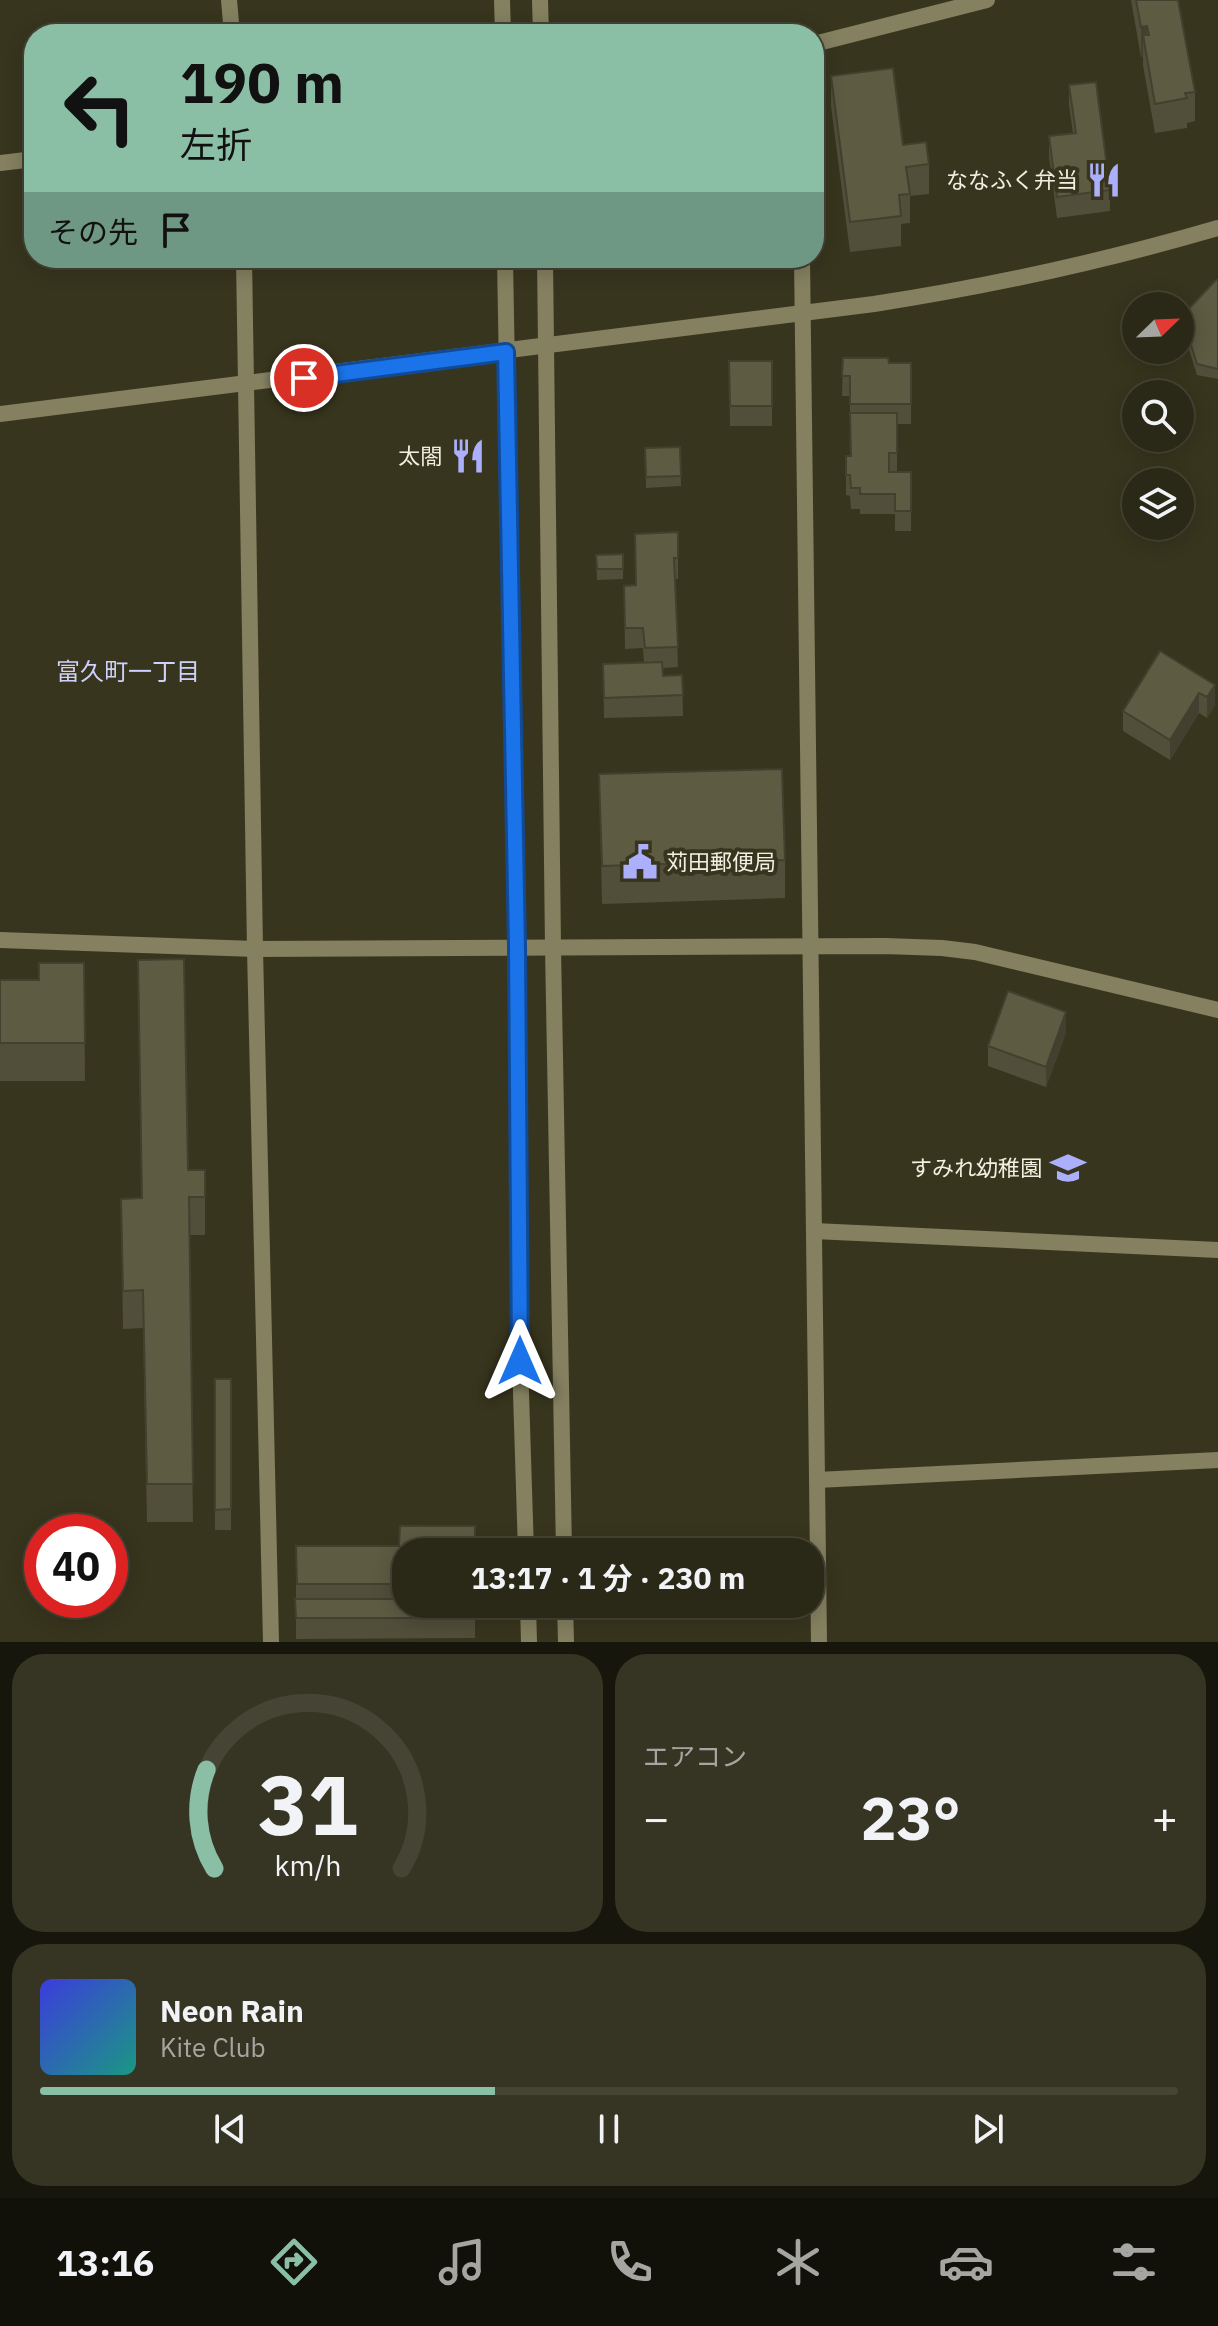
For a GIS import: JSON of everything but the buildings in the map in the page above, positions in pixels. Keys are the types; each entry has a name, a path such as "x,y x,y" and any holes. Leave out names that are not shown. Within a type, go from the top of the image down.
{"street":[{"path":"229,0 231,24"},
{"path":"502,0 503,24"},
{"path":"540,0 541,24"},
{"path":"824,41 987,0"},
{"path":"0,163 24,160"},
{"path":"0,414 547,347 945,293 1016,280 1218,228"},
{"path":"244,268 255,949 271,1642"},
{"path":"505,268 517,947 520,1361 526,1538"},
{"path":"545,268 564,1538"},
{"path":"802,268 819,1642"},
{"path":"0,940 255,949 942,948 975,952 1218,1010"},
{"path":"814,1231 1218,1250"},
{"path":"817,1480 1218,1460"},
{"path":"528,1618 529,1642"},
{"path":"565,1618 566,1642"}],"place":[{"name":"ななふく弁当","path":"1104,180"},
{"name":"太閤","path":"468,456"},
{"name":"苅田郵便局","path":"640,862"},
{"name":"すみれ幼稚園","path":"1068,1168"}],"district":[{"name":"富久町一丁目","path":"128,672"}],"route":[{"path":"304,378 506,352 517,947 520,1361"}]}
